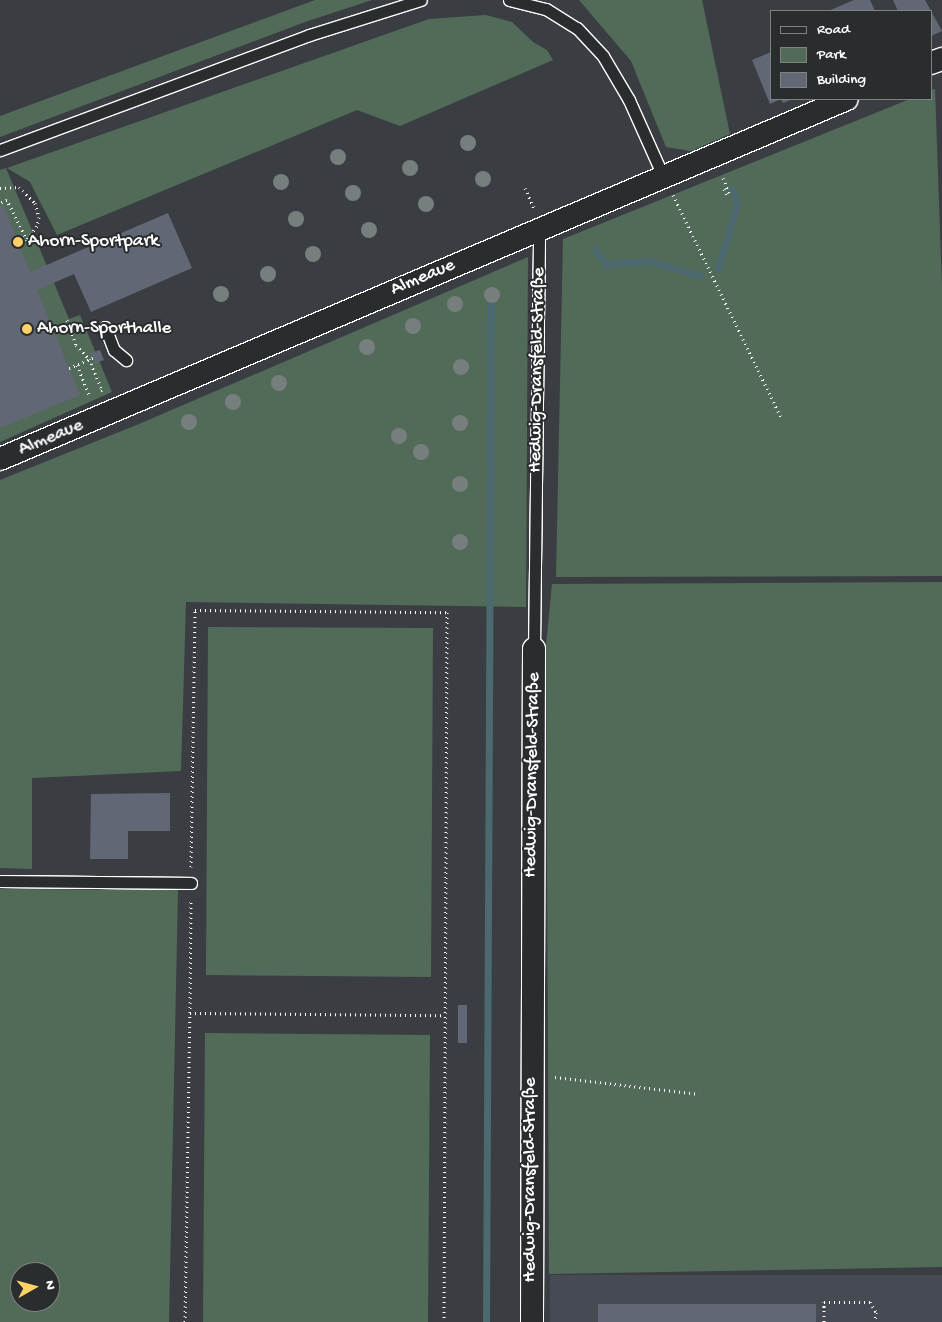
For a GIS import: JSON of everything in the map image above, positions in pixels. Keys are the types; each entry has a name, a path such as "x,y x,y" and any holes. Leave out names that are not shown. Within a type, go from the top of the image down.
{"street":[{"name":"Almeaue","path":"0,459 539,228 845,100"},
{"name":"Hedwig-Dransfeld-Straße","path":"532,1322 534,649"}],"lane":[{"path":"0,150 309,35 421,0"},
{"path":"509,0 546,9 577,28 604,56 629,100 663,176"},
{"name":"Hedwig-Dransfeld-Straße","path":"534,649 539,228"},
{"path":"105,327 114,350 126,360"},
{"path":"0,881 191,883"}],"path":[{"path":"663,176 781,417"},
{"path":"723,178 728,193 724,189"},
{"path":"0,188 20,187 35,203 39,217 37,226 27,240 7,200 0,203"},
{"path":"67,320 76,345 91,359 102,390 80,399"},
{"path":"69,368 91,359"},
{"path":"76,365 89,395"},
{"path":"186,1322 195,610 448,612 443,1015 448,1028 444,1322"},
{"path":"190,1013 443,1015"},
{"path":"570,1078 699,1094"},
{"path":"824,1322 824,1302 870,1302 876,1312 875,1322"}],"shaded area":[{"path":"550,1275 942,1275 942,1322 550,1322"}],"green space":[{"path":"315,0 372,0 305,22 0,137 0,116"},
{"path":"579,0 702,0 730,134 691,151 666,147 631,61"},
{"path":"486,15 512,22 533,42 547,50 553,60 400,126 357,110 57,235 30,182 7,168 429,19"},
{"path":"935,89 942,287 942,576 556,577 563,239 908,100 932,100 932,90"},
{"name":"Ahorn-Sportpark","path":"6,168 69,319 80,315 112,392 0,442 0,170"},
{"path":"528,257 526,607 186,602 181,771 32,778 32,869 0,868 0,480 139,424"},
{"path":"942,582 942,1267 549,1274 546,646 552,584"},
{"path":"208,627 433,628 431,977 206,975"},
{"path":"0,889 178,890 169,1322 0,1322"},
{"path":"205,1033 430,1035 428,1322 203,1322"}],"building":[{"path":"854,0 870,0 875,10 830,10"},
{"path":"893,0 925,0 930,10 898,10"},
{"path":"932,13 942,31 932,36"},
{"path":"770,52 770,100 779,100 770,104 752,60"},
{"path":"3,205 30,272 168,213 192,268 91,312 74,274 37,290 80,395 0,428 0,206"},
{"path":"100,350 104,360 95,363 91,353"},
{"path":"170,793 170,831 128,831 128,859 90,859 91,794"},
{"path":"458,1005 467,1005 467,1043 458,1043"},
{"path":"598,1304 816,1304 816,1322 598,1322"}],"waterway":[{"path":"718,269 737,203 732,189"},
{"path":"595,249 605,264 651,261 700,276"},
{"path":"486,1322 491,298"}],"place":[{"name":"Ahorn-Sportpark","path":"18,242"},
{"name":"Ahorn-Sporthalle","path":"27,329"}]}
